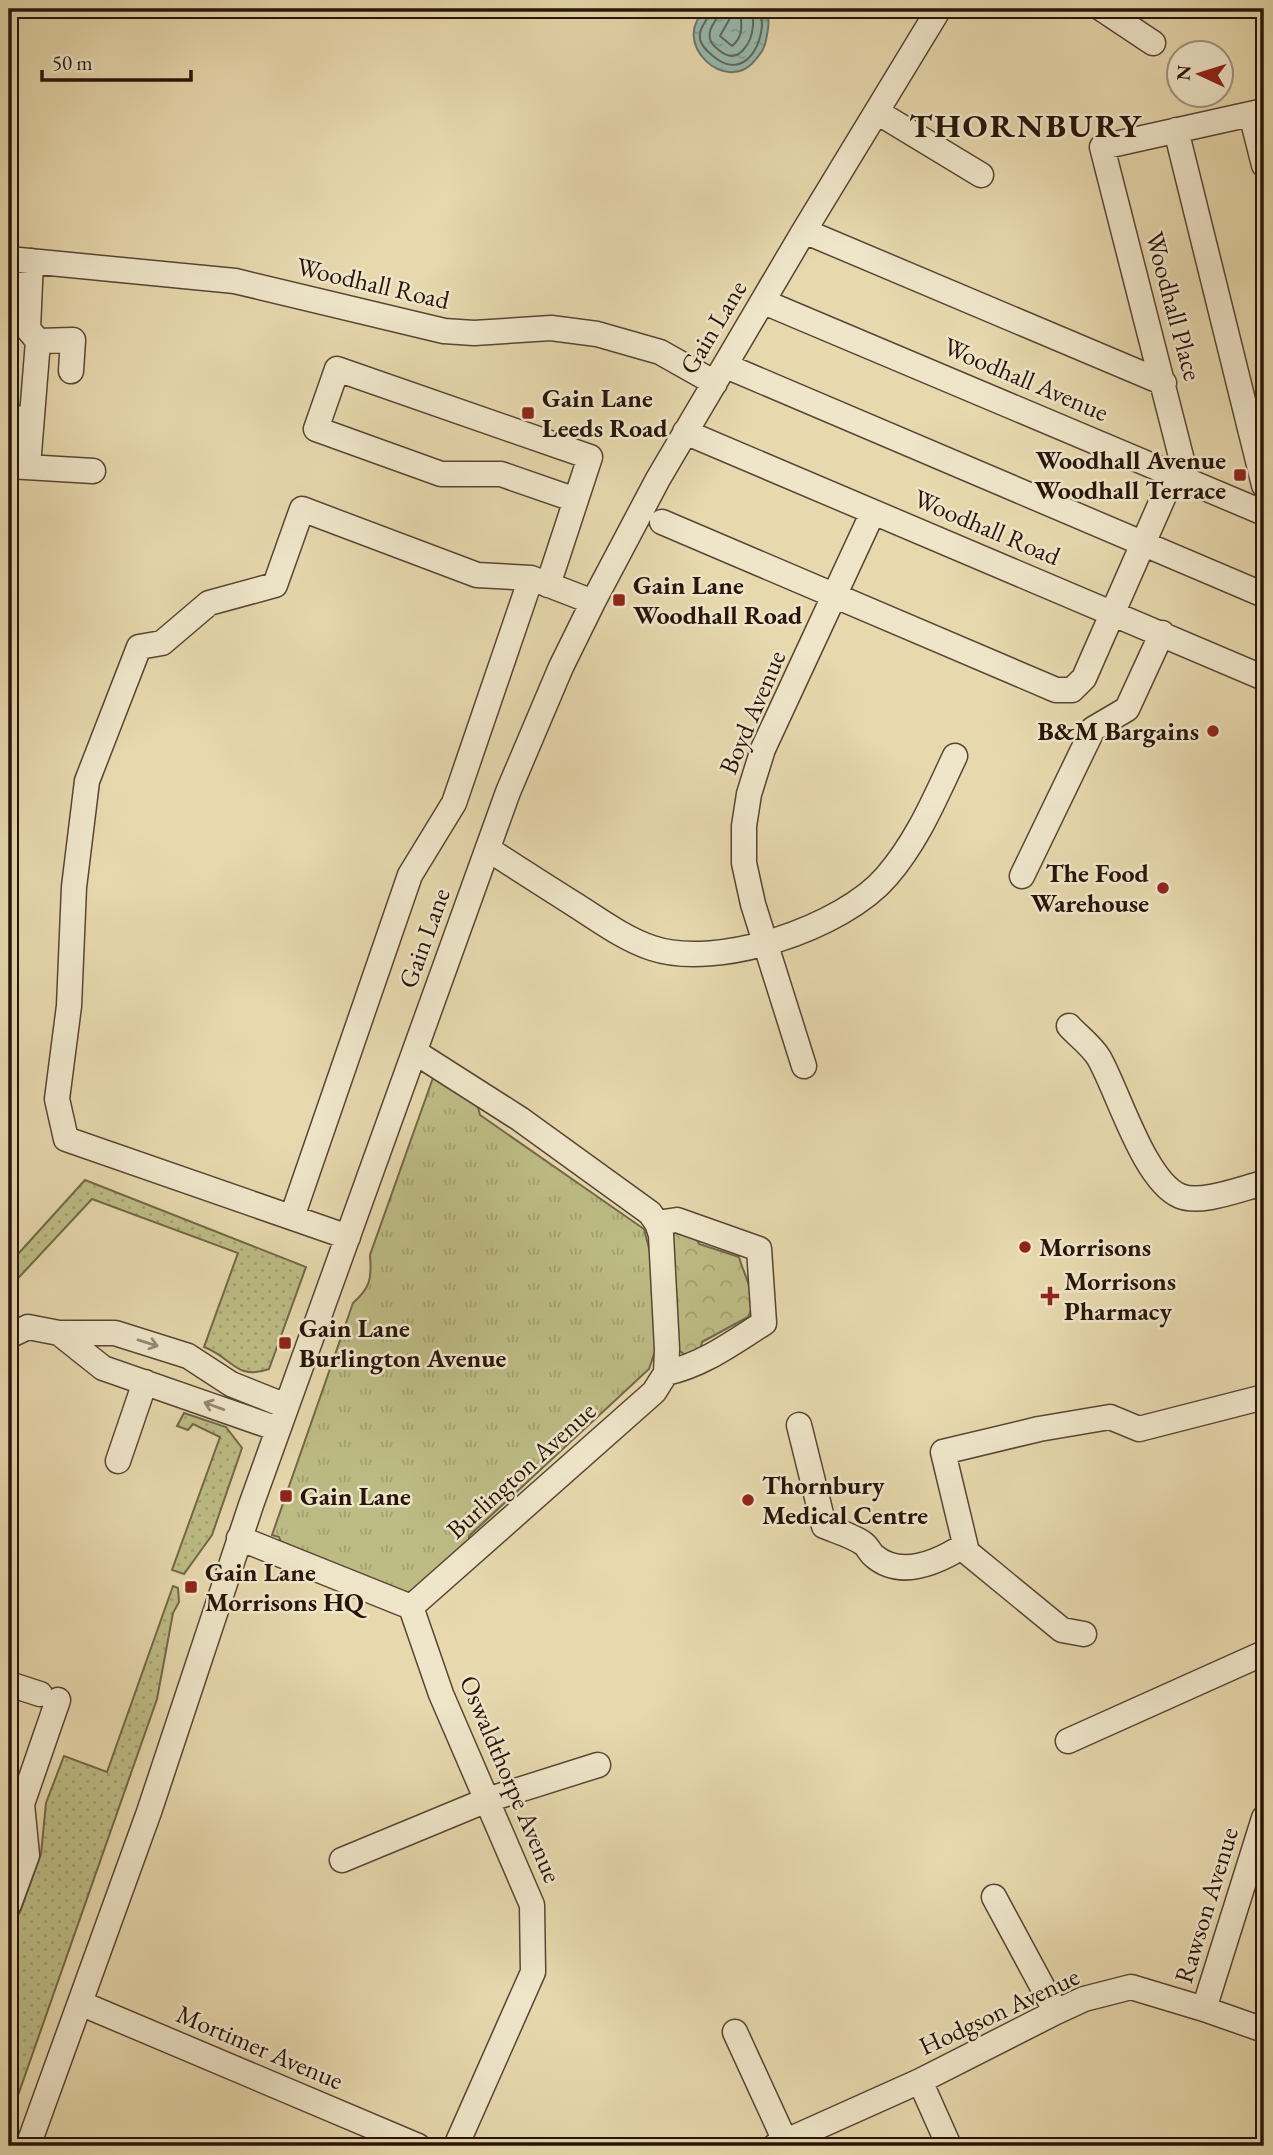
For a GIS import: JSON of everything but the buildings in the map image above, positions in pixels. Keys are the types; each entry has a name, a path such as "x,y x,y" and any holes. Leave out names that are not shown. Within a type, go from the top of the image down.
{"street":[{"name":"Gain Lane","path":"28,2146 192,1686 239,1538 286,1406 531,737 593,602 685,432 939,9"},
{"path":"1102,9 1153,43"},
{"path":"877,112 981,175"},
{"path":"1264,165 1258,113 1177,130 1264,485"},
{"name":"Woodhall Place","path":"1177,130 1102,147 1164,383 1180,476"},
{"path":"804,231 1164,383"},
{"path":"20,260 28,329 38,341"},
{"name":"Woodhall Road","path":"20,260 234,281 444,331 474,333 551,328 597,334 660,352 720,375 1264,595"},
{"name":"Woodhall Avenue","path":"764,302 1264,513"},
{"path":"38,341 73,340 71,372"},
{"path":"38,341 20,418 18,466 93,471"},
{"path":"292,1217 410,875 454,803 539,582 576,500 590,457 337,369 316,429 441,474 501,474 576,500"},
{"name":"Woodhall Road","path":"685,432 1264,678"},
{"path":"663,522 1056,690 1072,690 1084,678 1143,544 1180,476"},
{"path":"348,1237 66,1139 57,1099 69,1006 74,887 88,781 139,647 162,643 209,603 275,585 302,509 477,575 539,582 593,602"},
{"name":"Boyd Avenue","path":"804,1066 765,945 744,863 744,826 749,794 764,749 873,512"},
{"path":"1022,876 1093,729 1127,709 1162,634"},
{"path":"488,849 625,937 654,949 690,955 741,950 765,945 858,904 886,878 915,839 955,756"},
{"path":"1069,1026 1098,1056 1124,1116 1161,1183 1181,1196 1203,1198 1264,1183"},
{"path":"415,1052 531,1127 650,1213 661,1235 666,1373 704,1360 764,1323 759,1249 677,1220 657,1223"},
{"path":"9,1336 28,1327 59,1333 115,1333 188,1356 230,1384 286,1406"},
{"path":"59,1333 103,1368 278,1429"},
{"path":"103,1368 115,1333"},
{"name":"Burlington Avenue","path":"411,1607 654,1392 666,1373"},
{"path":"118,1461 145,1382"},
{"path":"1084,1634 1062,1630 967,1552 943,1452 1098,1418 1110,1417 1139,1429 1264,1397"},
{"path":"799,1425 824,1526 864,1544 875,1557 894,1566 912,1567 932,1563 965,1545"},
{"path":"239,1538 411,1607"},
{"name":"Oswaldthorpe Avenue","path":"411,1607 441,1694 533,1905 533,1972 456,2146"},
{"path":"1068,1741 1264,1653"},
{"path":"9,1684 49,1697 22,1804 9,1832"},
{"path":"342,1860 487,1801 598,1765"},
{"path":"9,1904 27,1855 22,1804"},
{"name":"Rawson Avenue","path":"1204,2009 1264,1818"},
{"path":"994,1897 1056,2011"},
{"name":"Hodgson Avenue","path":"780,2143 920,2081 1056,2011 1084,1999 1131,1987 1264,2031"},
{"name":"Mortimer Avenue","path":"80,2004 418,2146"},
{"path":"735,2032 780,2143"},
{"path":"920,2081 949,2146"}],"green space":[{"path":"434,1075 478,1107 480,1115 644,1229 656,1275 660,1336 649,1369 469,1536 469,1544 406,1597 281,1542 279,1537 272,1535 353,1303 369,1282 370,1255"},
{"path":"85,1180 306,1267 269,1369 258,1372 241,1370 204,1347 238,1253 92,1199 9,1288 9,1264"},
{"path":"672,1234 694,1234 699,1244 739,1257 750,1287 752,1302 748,1317 702,1342 700,1352 687,1356 678,1350"},
{"path":"184,1413 226,1427 242,1448 212,1535 184,1574 172,1570 220,1437 193,1424 188,1430 177,1426"},
{"path":"173,1586 178,1588 179,1602 173,1613 157,1699 9,2121 9,1928 20,1912 41,1854 46,1803 64,1756 107,1772"}],"water":[{"path":"707,9 765,9 768,25 765,46 756,59 744,69 730,72 717,69 706,61 697,49 694,36 696,22"}],"place":[{"name":"Gain Lane Leeds Road","path":"528,413"},
{"name":"Woodhall Avenue Woodhall Terrace","path":"1240,475"},
{"name":"Gain Lane Woodhall Road","path":"619,600"},
{"name":"B&M Bargains","path":"1213,731"},
{"name":"The Food Warehouse","path":"1163,888"},
{"name":"Morrisons","path":"1025,1247"},
{"name":"Morrisons Pharmacy","path":"1050,1296"},
{"name":"Gain Lane Burlington Avenue","path":"285,1343"},
{"name":"Gain Lane","path":"286,1496"},
{"name":"Thornbury Medical Centre","path":"748,1500"},
{"name":"Gain Lane Morrisons HQ","path":"191,1587"}],"district":[{"name":"THORNBURY","path":"1026,125"}]}
